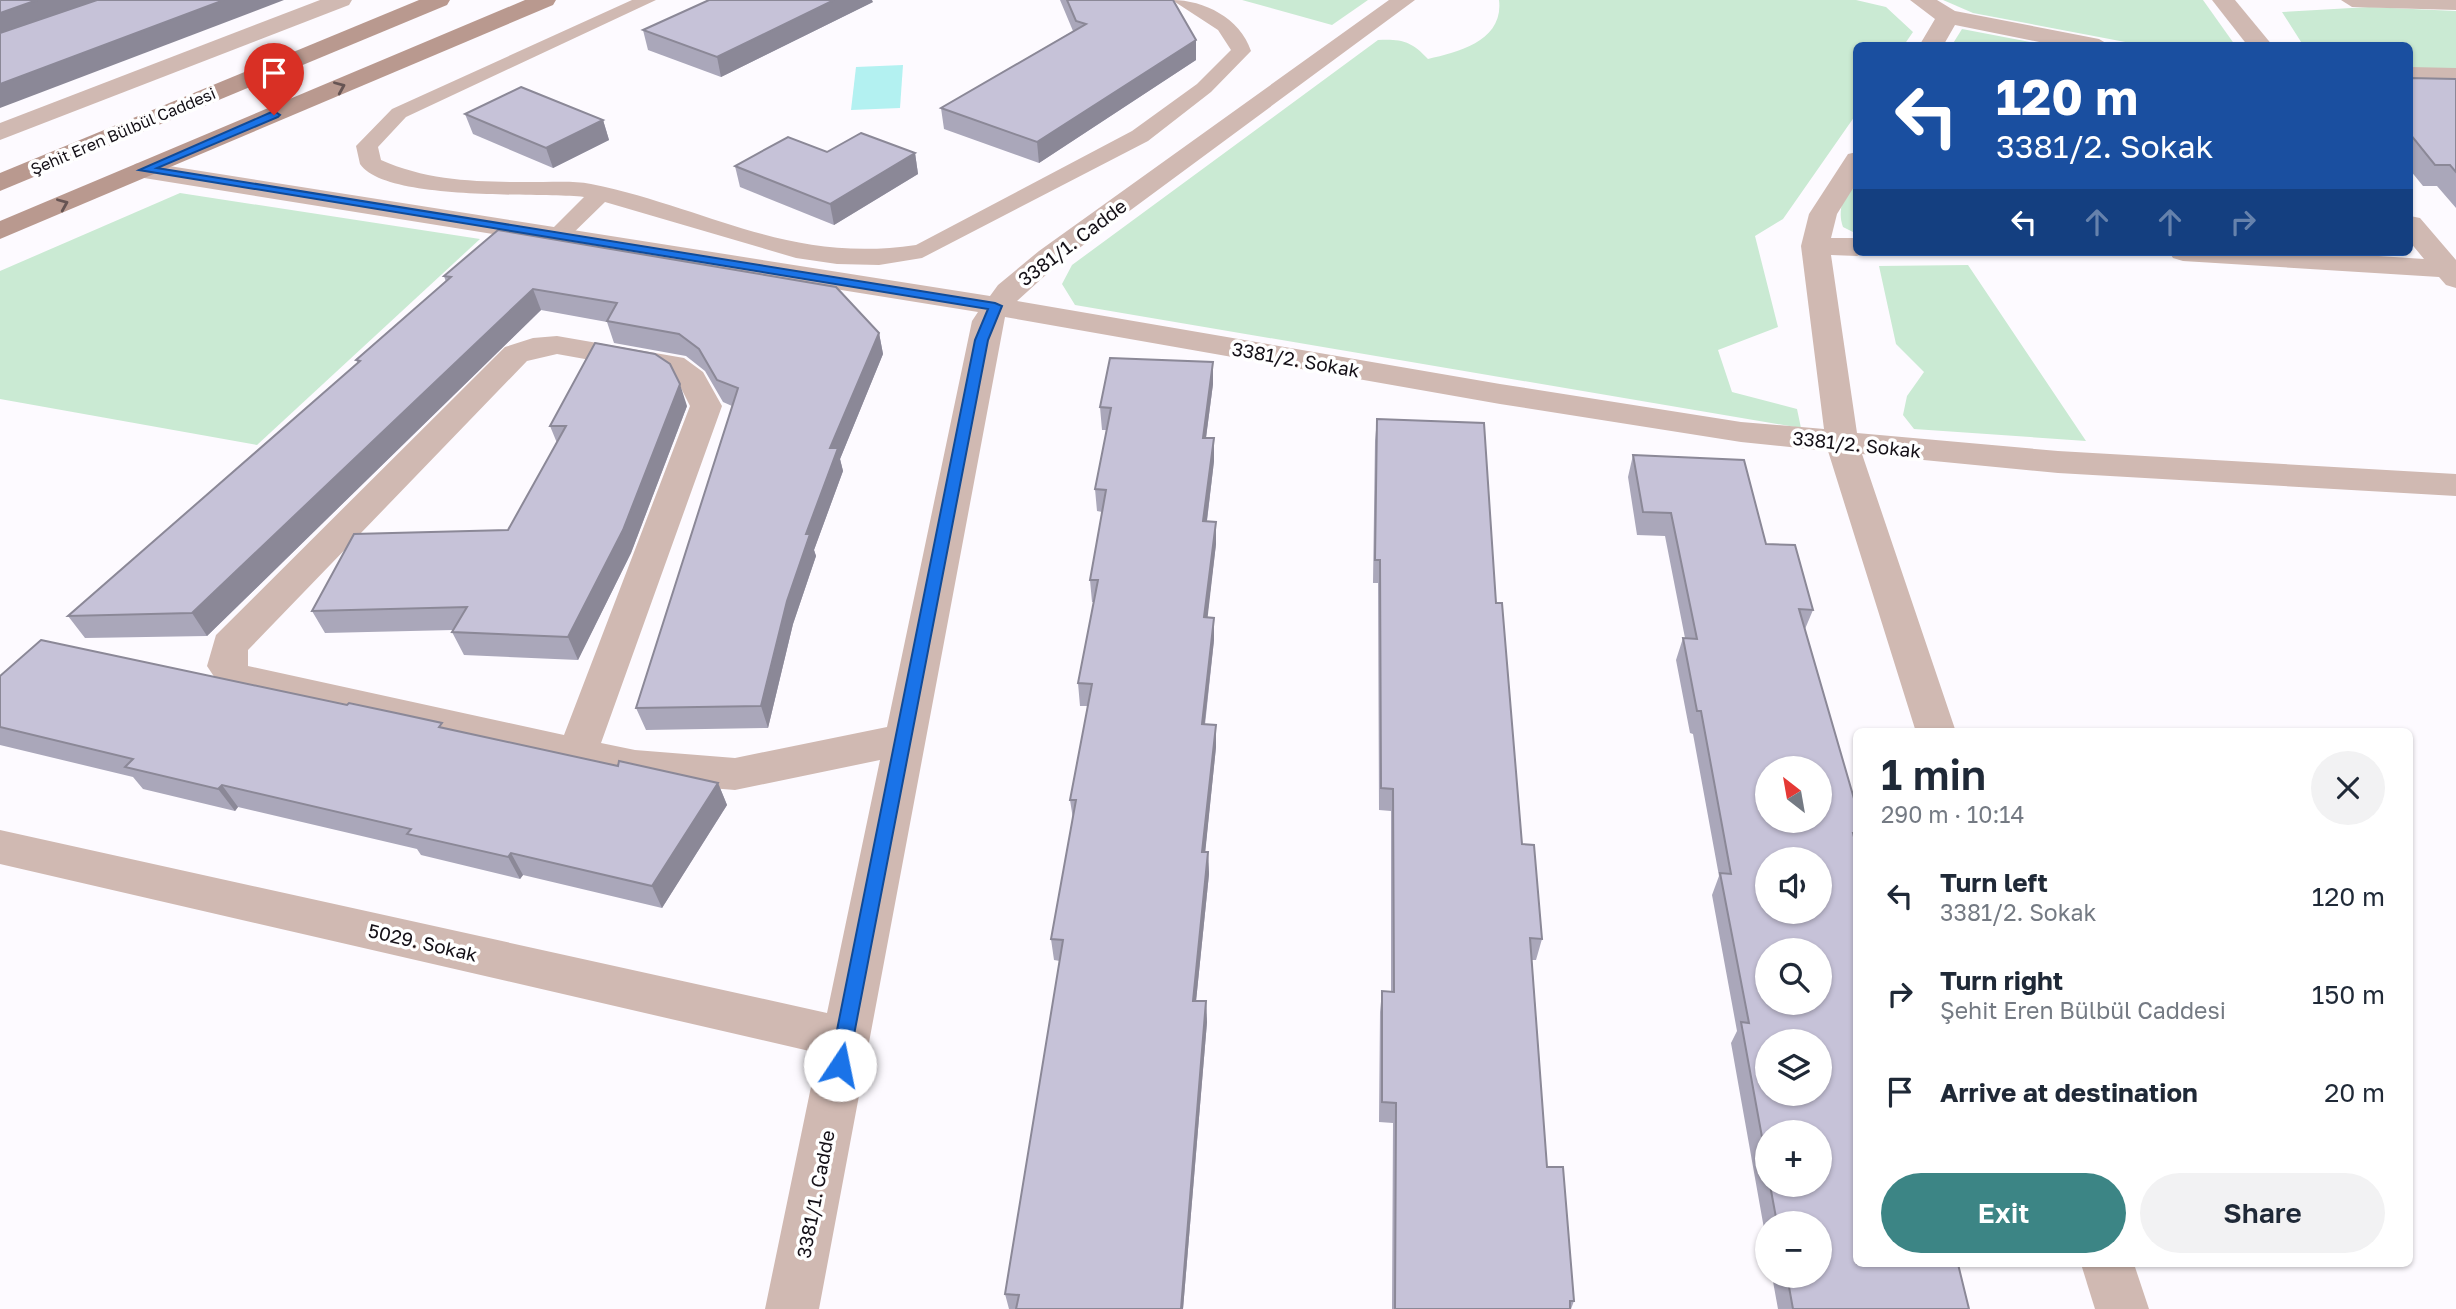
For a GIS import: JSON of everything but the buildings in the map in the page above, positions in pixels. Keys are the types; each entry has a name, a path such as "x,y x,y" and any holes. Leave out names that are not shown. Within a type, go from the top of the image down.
{"main road":[{"name":"Şehit Eren Bülbül Caddesi","path":"0,183 439,0"},
{"path":"0,231 545,0"},
{"path":"169,112 225,135"}],"street":[{"path":"0,132 341,0"},
{"name":"3381/1. Cadde","path":"792,1309 982,340 995,306 1049,257 1404,0"},
{"path":"1921,0 1948,18 2077,42"},
{"path":"2223,0 2258,42"},
{"path":"2352,0 2456,3"},
{"path":"1933,42 1948,18"},
{"path":"2413,74 2456,75"},
{"path":"1853,166 1823,214 1815,246 1842,443 1935,728"},
{"name":"3381/2. Sokak","path":"144,170 995,306 1500,394 1741,432 2058,462 2456,485"},
{"path":"2413,228 2452,274"},
{"path":"1815,246 1853,247"},
{"path":"2232,256 2452,274"},
{"path":"577,753 706,406 692,379 673,365 557,345 533,347 516,354 230,645 226,666 235,677 635,766 734,774 804,762 903,739"},
{"name":"5029. Sokak","path":"0,847 845,1038"},
{"path":"2109,1267 2122,1309"}],"lane":[{"path":"647,0 399,113 367,146 371,164 389,174 424,184 589,191 754,243 849,259 888,259 922,251 1140,136 1204,88 1241,51 1239,38 1215,17 1181,0"},
{"path":"556,237 600,194"}],"green space":[{"path":"1242,0 1368,0 1332,25"},
{"path":"1499,0 1856,0 1886,7 1913,32 1906,42 1853,42 1853,119 1783,219 1755,236 1778,327 1718,350 1732,392 1797,409 1801,428 1075,305 1062,284 1072,265 1378,40 1406,42 1428,59 1477,42 1495,25 1499,14"},
{"path":"1943,0 2203,0 2233,42 2125,42 1973,13"},
{"path":"2369,7 2456,11 2456,72 2413,72 2413,42 2301,42 2282,12"},
{"path":"1962,29 2030,42 1954,42"},
{"path":"1852,184 1853,232 1843,227 1841,221 1842,202"},
{"path":"180,193 480,239 257,445 0,399 0,271"},
{"path":"1968,265 2086,441 1914,429 1903,415 1907,396 1924,372 1896,344 1879,266"}],"water":[{"path":"903,65 900,108 851,110 856,67"}],"route":[{"path":"274,115 144,170 995,306 987,321 982,340 840,1065"}]}
